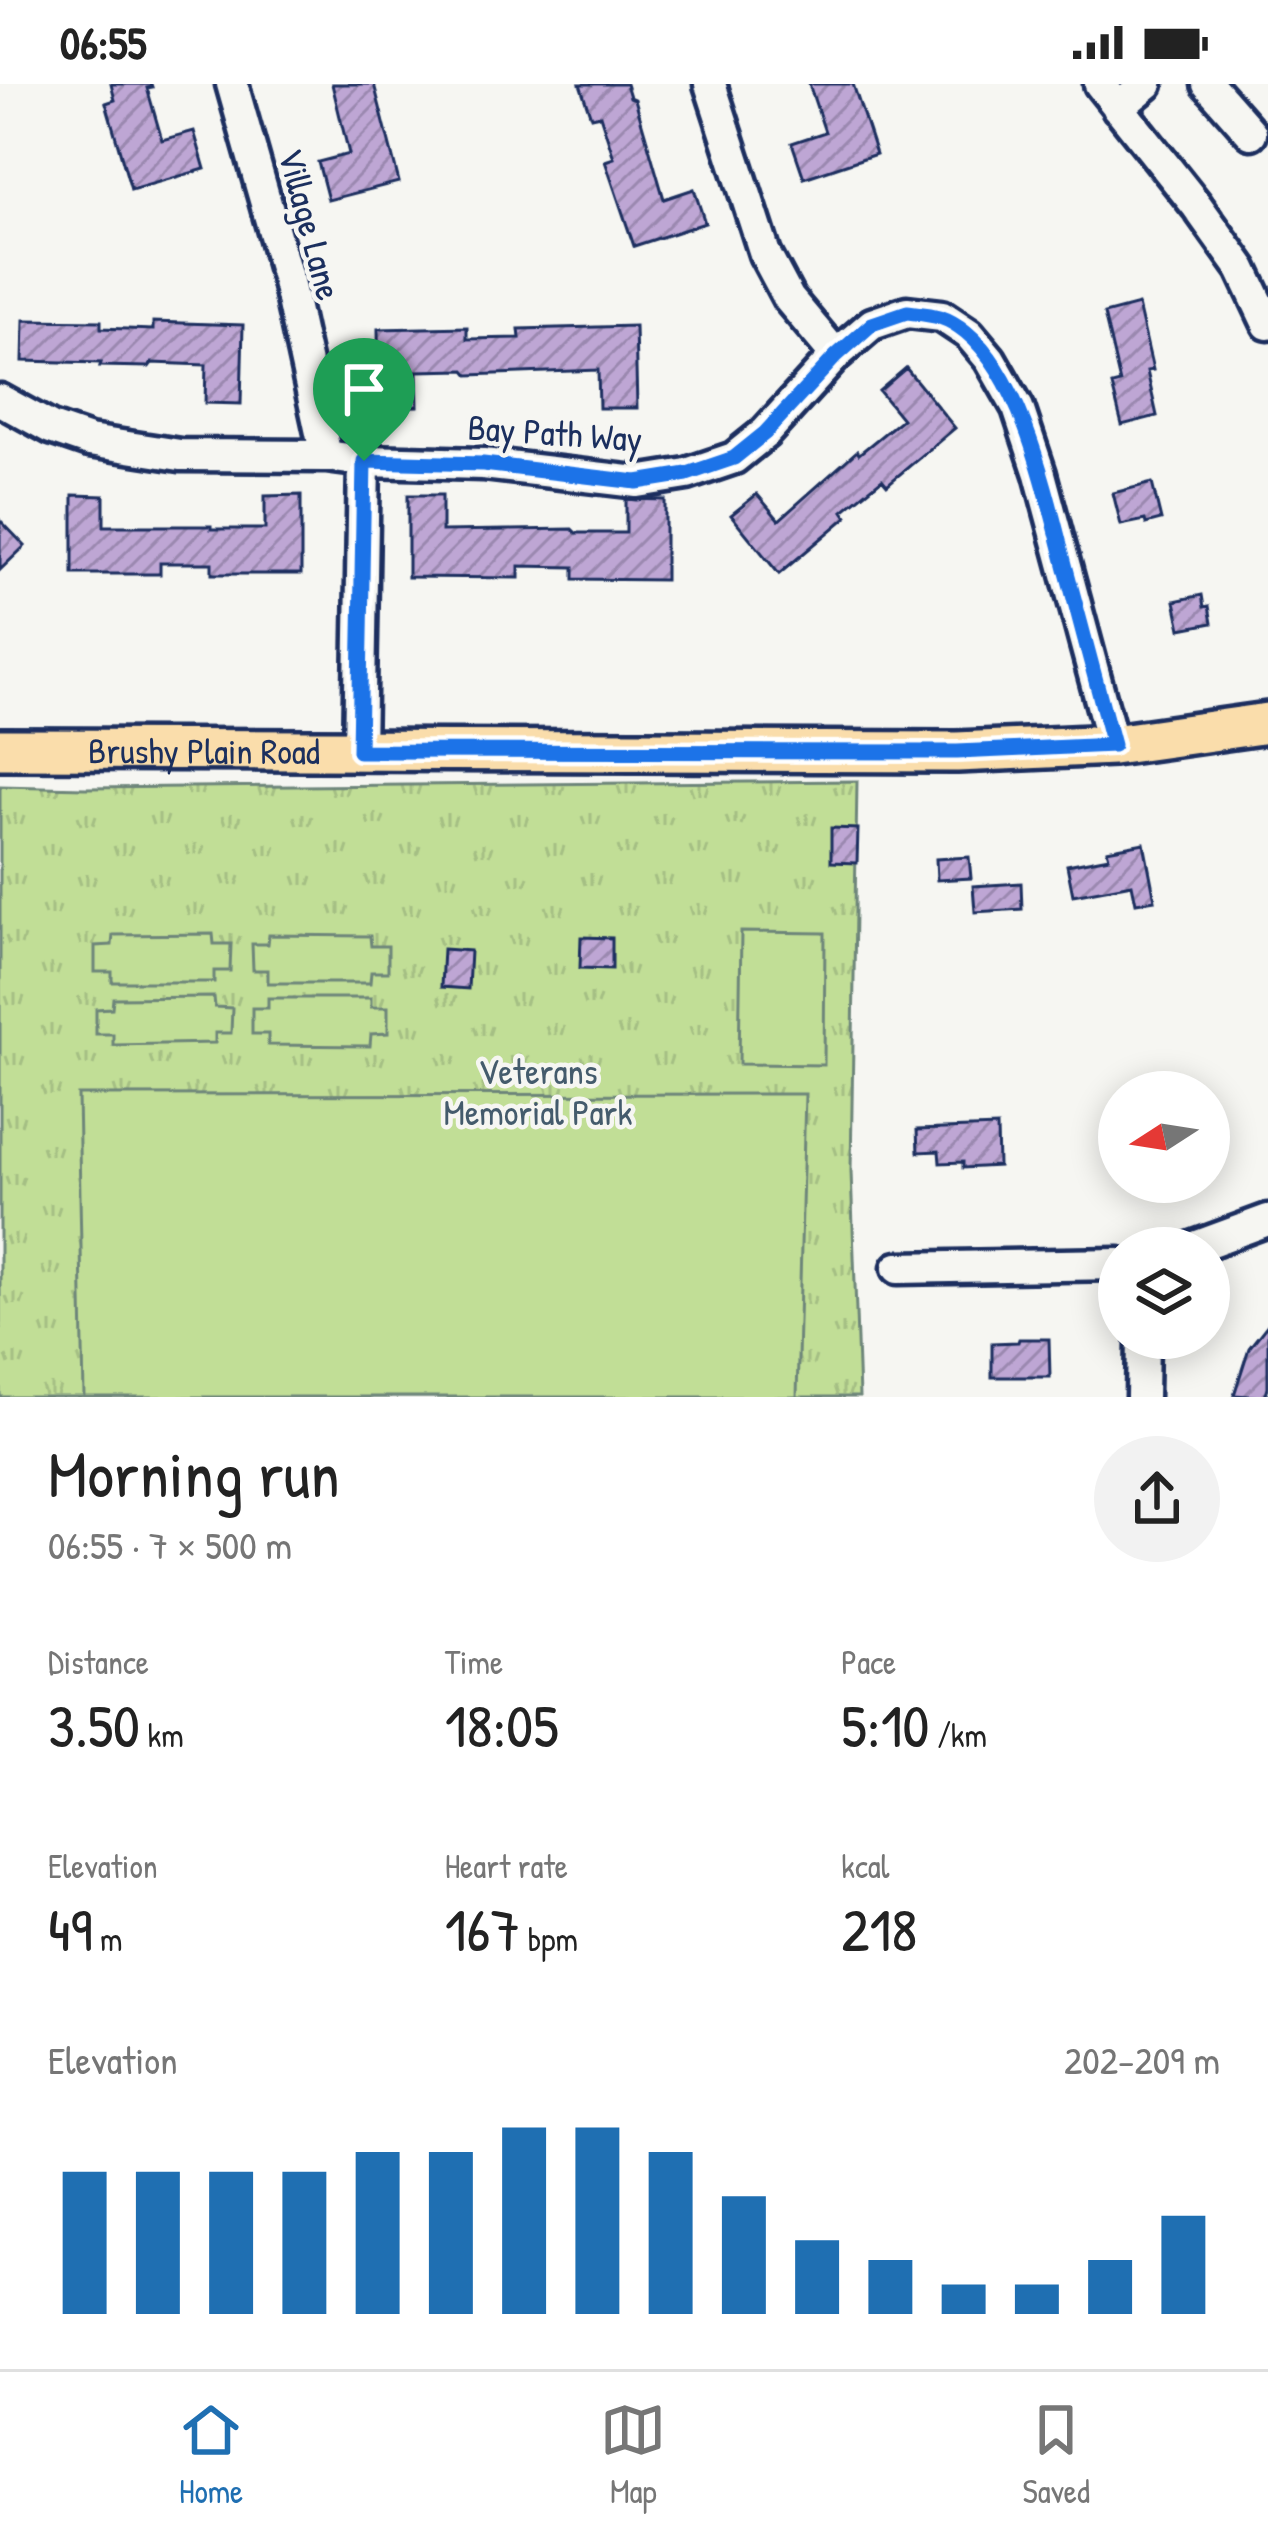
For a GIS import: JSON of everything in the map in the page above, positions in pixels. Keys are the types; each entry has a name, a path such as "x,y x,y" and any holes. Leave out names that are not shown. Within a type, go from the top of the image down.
{"main road":[{"name":"Brushy Plain Road","path":"0,749 957,752 1113,745 1268,723"}],"street":[{"name":"Village Lane","path":"232,84 288,281 326,456"},
{"path":"710,84 765,254 789,299 836,356"},
{"path":"1147,84 1109,96 1242,269 1268,324"},
{"path":"1208,84 1251,133"},
{"name":"Bay Path Way","path":"0,400 51,428 88,441 180,455 483,464 637,482 687,474 734,458 765,433 872,324 907,312 942,316 969,334 990,359 1018,408 1113,745"},
{"path":"359,751 364,461"},
{"path":"1230,1234 1268,1220"},
{"path":"898,1268 1098,1264"},
{"path":"1142,1397 1143,1359"}],"green space":[{"name":"Veterans Memorial Park","path":"857,781 851,1171 859,1397 0,1397 0,786"},
{"path":"741,932 825,933 824,1065 739,1064"},
{"path":"213,934 214,944 231,944 230,971 214,971 214,982 112,982 112,972 95,972 95,946 112,945 113,935"},
{"path":"269,935 370,936 371,946 388,946 388,972 371,972 370,983 268,983 268,970 253,970 252,944 268,944"},
{"path":"214,997 215,1007 232,1008 231,1033 215,1033 215,1043 113,1045 113,1034 96,1034 96,1009 112,1008 113,998"},
{"path":"268,998 371,998 371,1007 388,1007 388,1033 371,1034 370,1046 268,1045 268,1034 252,1034 252,1008 268,1008"},
{"path":"805,1094 797,1397 84,1397 78,1095"}],"building":[{"path":"111,84 151,84 147,88 162,140 194,131 205,169 131,190 106,103 115,100"},
{"path":"332,84 374,84 399,182 328,200 318,162 349,154"},
{"path":"580,84 626,84 635,99 664,199 694,189 705,223 634,246 605,161 614,158 600,115 591,117"},
{"path":"809,84 853,84 876,154 804,178 792,143 825,132"},
{"path":"1138,305 1153,370 1147,371 1157,416 1122,425 1112,385 1120,383 1104,314"},
{"path":"24,320 101,321 101,328 153,330 153,322 243,325 241,404 205,403 206,365 23,361"},
{"path":"635,326 637,408 599,408 598,370 469,375 465,370 417,371 418,406 379,407 378,329 467,327 467,339 520,338 519,329"},
{"path":"906,368 955,428 887,485 882,479 843,511 847,517 779,574 731,515 757,494 779,520 857,451 859,454 902,419 879,391"},
{"path":"1152,483 1161,520 1121,525 1113,493"},
{"path":"73,495 104,496 104,526 265,529 265,496 301,495 301,574 212,574 212,563 160,563 160,574 73,574"},
{"path":"408,495 442,495 442,531 626,533 626,499 665,500 665,580 574,579 574,567 519,566 519,578 408,577"},
{"path":"0,520 25,546 0,570"},
{"path":"1202,595 1212,623 1181,629 1175,601"},
{"path":"831,828 858,829 857,863 831,862"},
{"path":"1144,843 1155,900 1136,903 1132,884 1073,895 1067,865 1109,857 1107,850"},
{"path":"969,857 971,878 937,880 936,859"},
{"path":"1021,883 1022,909 975,912 973,886"},
{"path":"581,937 612,938 612,969 580,968"},
{"path":"443,949 470,951 468,989 441,987"},
{"path":"997,1127 998,1166 963,1168 963,1162 940,1163 939,1151 918,1152 917,1130"},
{"path":"1268,1324 1265,1397 1234,1395 1249,1348"},
{"path":"1049,1339 1050,1377 992,1377 992,1343"}],"route":[{"path":"907,312 942,316 969,334 990,359 1018,408 1113,745 957,752 359,751 364,461 483,464 637,482 687,474 734,458 765,433 872,324 907,312"}]}
